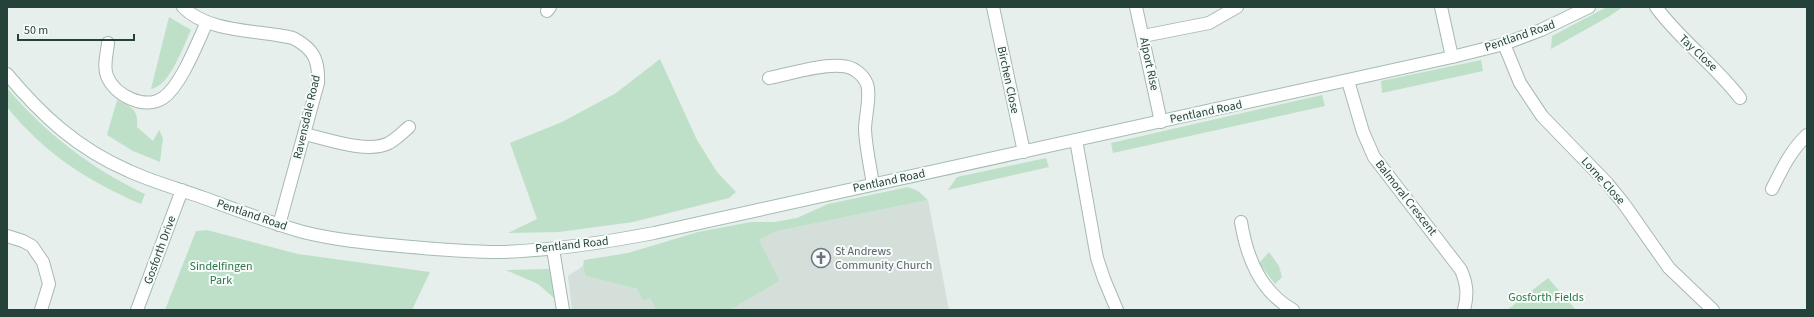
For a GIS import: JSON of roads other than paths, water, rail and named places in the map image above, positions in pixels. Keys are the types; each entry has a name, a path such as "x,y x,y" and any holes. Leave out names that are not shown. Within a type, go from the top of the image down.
{"street":[{"name":"Ravensdale Road","path":"183,7 208,22 231,28 293,38 304,43 311,50 316,59 318,83 279,225"},
{"name":"Birchen Close","path":"993,7 1024,152"},
{"name":"Alport Rise","path":"1136,7 1161,122"},
{"path":"1143,36 1209,23 1237,7"},
{"path":"1441,7 1452,57"},
{"name":"Pentland Road","path":"7,74 30,103 53,123 99,156 129,171 279,225 306,233 342,239 428,249 500,252 553,248 611,241 654,233 716,218 1348,81 1504,44 1541,30 1588,7"},
{"name":"Tay Close","path":"1656,7 1680,36 1725,78 1740,98"},
{"path":"108,43 105,65 107,76 112,85 128,98 138,101 151,102 164,98 172,89 185,69 208,22"},
{"name":"Lorne Close","path":"1504,44 1520,83 1542,116 1607,183 1624,204 1669,268 1712,310"},
{"path":"769,78 828,66 850,67 863,77 868,85 865,130 867,152 873,184"},
{"name":"Balmoral Crescent","path":"1348,81 1363,132 1374,157 1394,185 1461,270 1466,283 1467,298 1464,310"},
{"path":"305,134 364,147 390,143 409,127"},
{"path":"1772,189 1787,160 1799,143 1807,135"},
{"path":"1076,140 1097,258 1116,309"},
{"name":"Gosforth Drive","path":"137,310 182,190"},
{"path":"1241,222 1244,238 1254,269 1274,296 1292,310"},
{"path":"7,236 23,240 32,246 43,262 49,284 41,310"},
{"path":"553,248 563,310"}],"place":[{"name":"St Andrews Community Church","path":"821,258"}],"park label":[{"name":"Sindelfingen Park","path":"221,273"},
{"name":"Gosforth Fields","path":"1546,297"}]}
